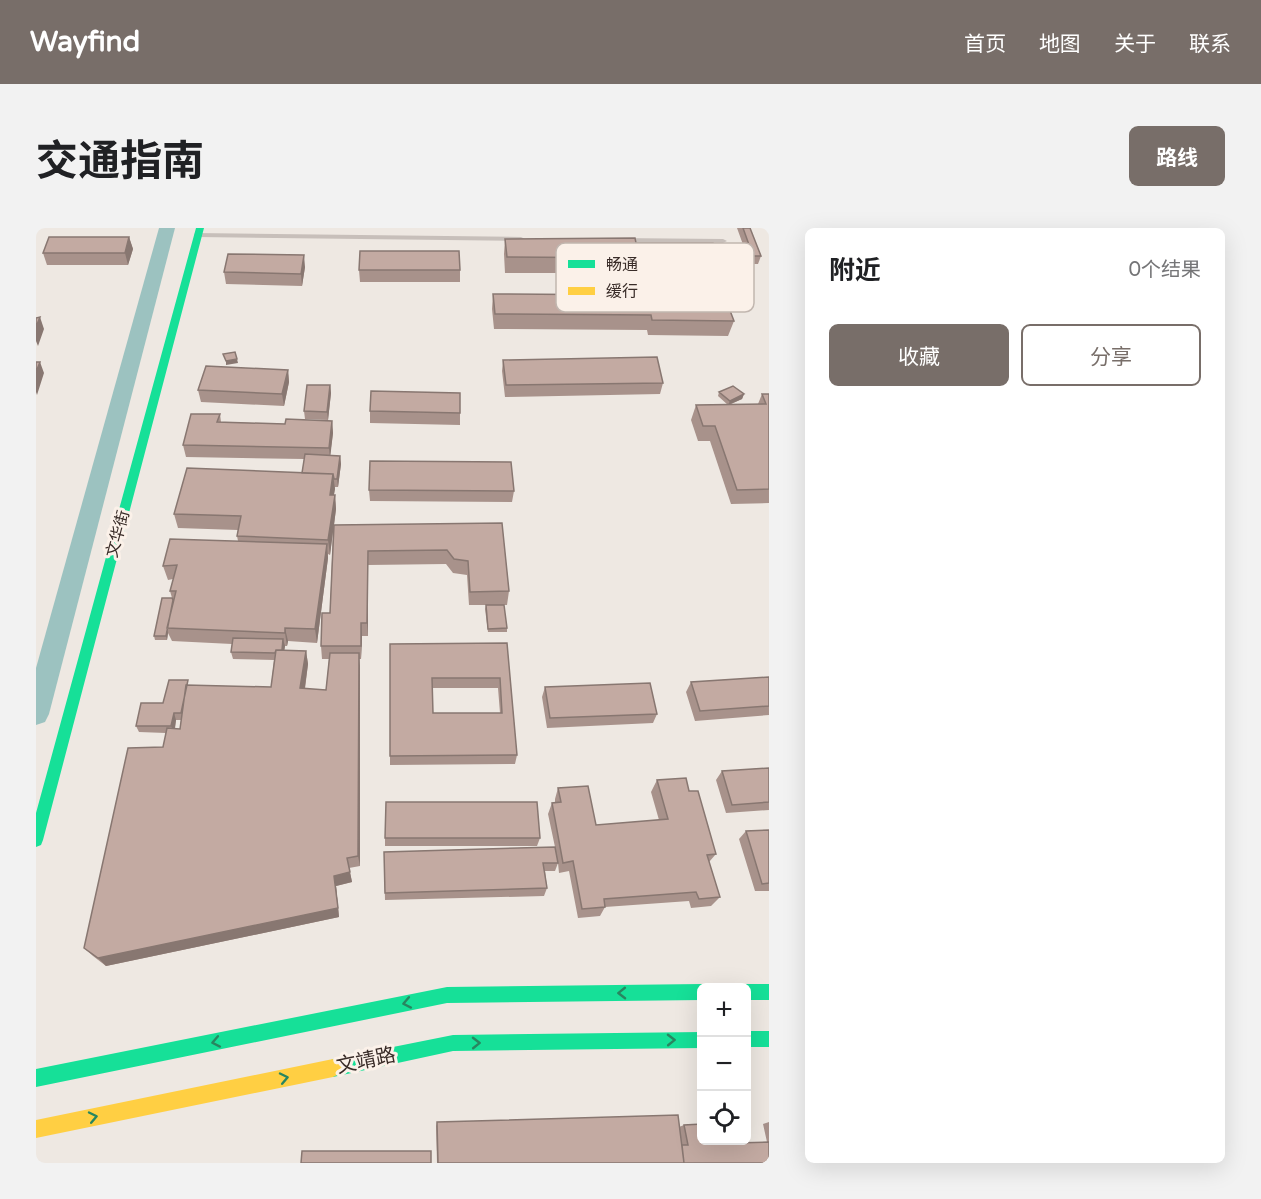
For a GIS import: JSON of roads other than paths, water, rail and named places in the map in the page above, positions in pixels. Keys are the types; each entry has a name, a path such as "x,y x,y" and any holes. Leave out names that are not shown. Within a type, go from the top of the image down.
{"main road":[{"name":"文华街","path":"36,840 199,231"},
{"path":"36,1078 447,995 697,992"},
{"path":"751,992 769,992"},
{"path":"751,1039 769,1039"},
{"name":"文靖路","path":"36,1129 453,1043 697,1040"}],"lane":[{"path":"199,231 532,239"},
{"path":"604,240 723,241"}],"waterway":[{"path":"36,714 167,228"}]}
